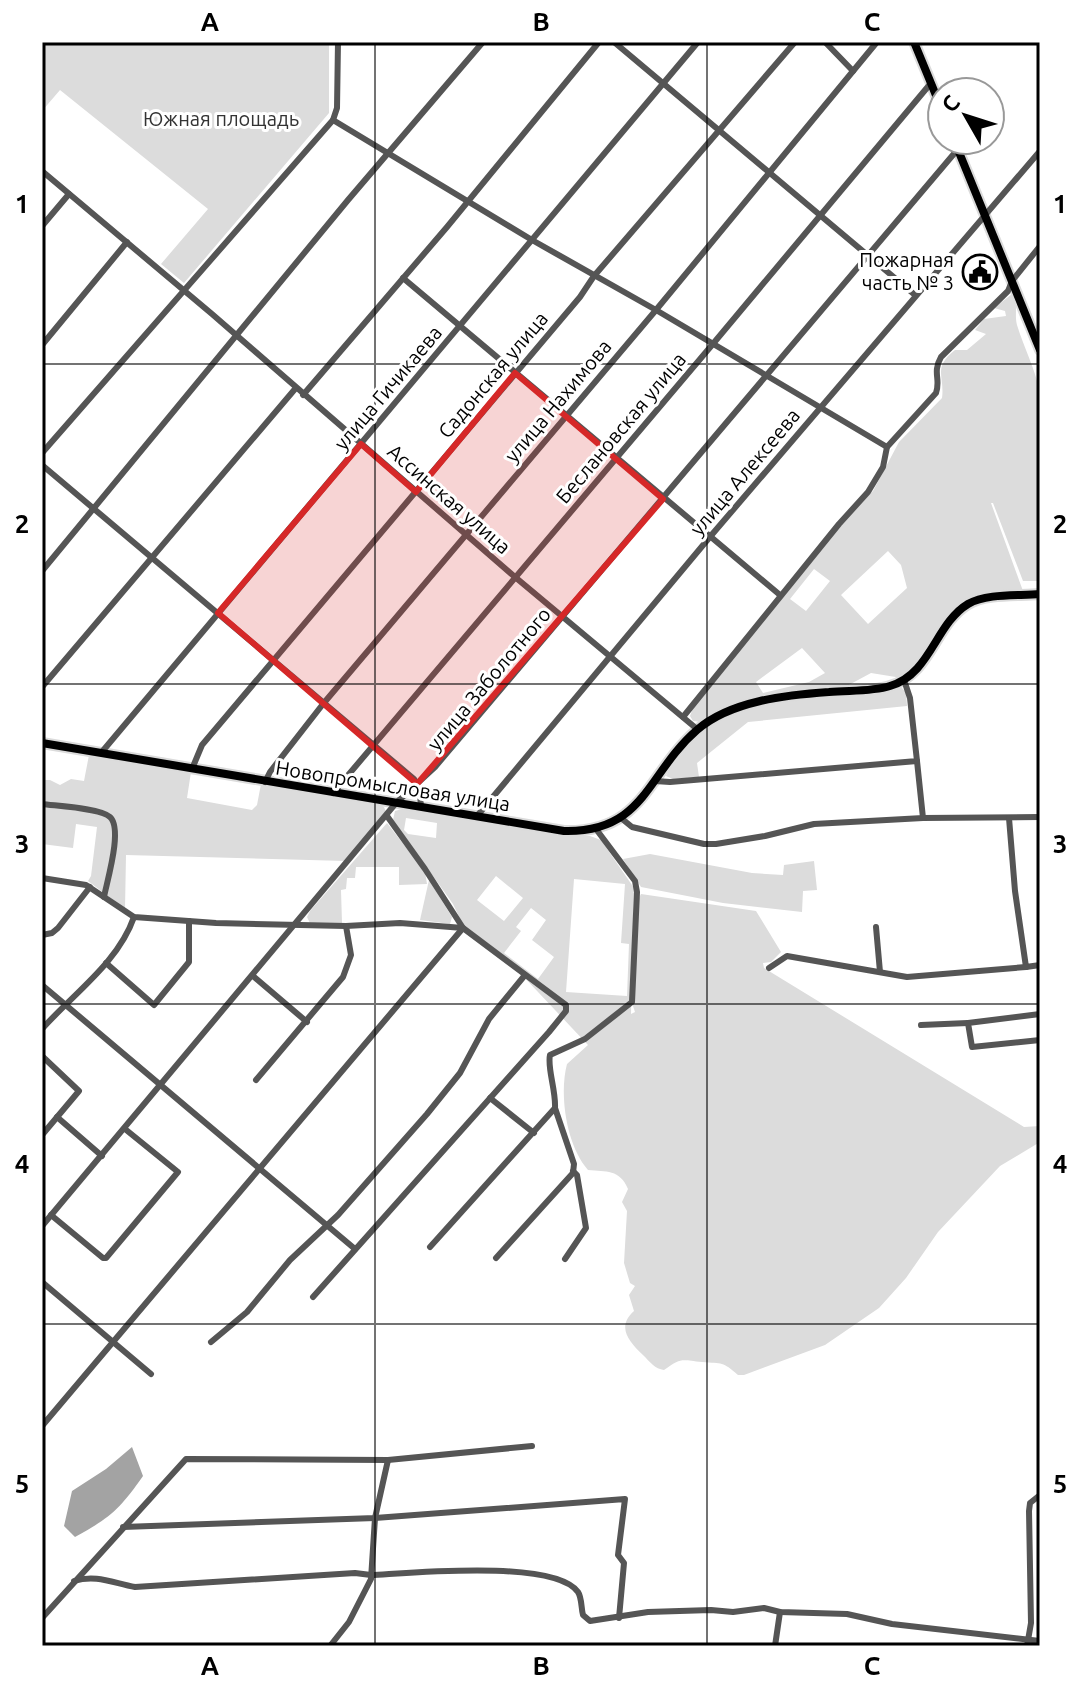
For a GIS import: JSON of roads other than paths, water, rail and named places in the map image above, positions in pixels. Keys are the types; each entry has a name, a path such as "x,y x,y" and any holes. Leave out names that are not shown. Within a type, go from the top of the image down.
{"main road":[{"path":"914,42 928,76"},
{"path":"961,156 1040,350"},
{"path":"697,729 723,713 755,703 826,692 889,687 904,680 922,663 952,620 967,605 986,599 1040,594"},
{"name":"Новопромысловая улица","path":"42,743 564,831 596,829 621,818 697,729"}],"street":[{"path":"42,453 333,120 337,108 338,42"},
{"path":"42,571 483,42"},
{"path":"303,395 468,202 599,42"},
{"path":"614,42 915,295"},
{"name":"улица Гичикаева","path":"101,753 698,42"},
{"name":"Садонская улица","path":"192,769 202,745 580,297 594,276 795,42"},
{"path":"825,42 853,71"},
{"name":"улица Нахимова","path":"265,782 323,704 656,310 877,42"},
{"name":"Беслановская улица","path":"333,793 926,89"},
{"path":"333,120 887,447"},
{"name":"улица Алексеева","path":"477,816 709,538 1040,151"},
{"name":"улица Заболотного","path":"42,1226 396,803 435,767 663,499 869,255 947,156"},
{"name":"Ассинская улица","path":"42,171 697,729"},
{"path":"42,226 69,194"},
{"path":"42,345 127,242"},
{"path":"683,717 780,595 868,492 883,467 887,447 936,393 936,367 941,357 1008,291 1012,281 1040,246"},
{"path":"403,278 780,595"},
{"path":"42,687 295,389"},
{"path":"42,465 417,784 421,807"},
{"path":"904,680 910,698 923,818"},
{"path":"655,781 835,770 917,761"},
{"path":"42,804 98,812 114,822 115,840 104,897"},
{"path":"313,1297 566,1011 564,1001 463,928 387,816"},
{"path":"621,818 632,827 716,844 814,824 923,818 1040,817"},
{"path":"1009,818 1026,967"},
{"path":"496,1258 573,1171 574,1164 555,1108 556,1090 549,1064 550,1055 585,1039 632,1002 635,881 596,829"},
{"path":"42,878 90,887 134,917 293,926 400,923 463,928"},
{"path":"43,937 58,928 90,887"},
{"path":"42,1029 106,963 129,932 134,917"},
{"path":"106,963 154,1005 189,962 189,921"},
{"path":"256,1080 307,1022 348,967 351,942 346,926"},
{"path":"876,927 880,972"},
{"path":"42,1426 463,928"},
{"path":"769,968 787,956 917,977 1040,965"},
{"path":"211,1342 247,1312 290,1260 327,1226 460,1073 489,1019 525,975"},
{"path":"253,976 307,1022"},
{"path":"42,985 355,1249"},
{"path":"921,1025 1040,1014"},
{"path":"968,1023 972,1047 1040,1040"},
{"path":"42,1056 79,1090 42,1135"},
{"path":"490,1098 534,1133"},
{"path":"430,1247 555,1108"},
{"path":"57,1117 102,1156"},
{"path":"51,1215 103,1258 113,1249 178,1172 125,1129"},
{"path":"565,1259 586,1228 577,1175 573,1171"},
{"path":"42,1282 151,1374"},
{"path":"42,1618 186,1459 388,1460 532,1446"},
{"path":"330,1646 349,1622 371,1575 375,1518 388,1460"},
{"path":"1027,1643 1031,1623 1029,1511 1030,1503 1040,1495"},
{"path":"123,1527 375,1518 625,1499 618,1555 624,1563 619,1618"},
{"path":"74,1581 101,1578 135,1587 355,1573 515,1571 569,1584 581,1596 583,1615 590,1621 648,1612 733,1612 764,1608 780,1612 835,1613 1027,1643 1040,1641"},
{"path":"775,1646 780,1612"}],"place":[{"name":"Пожарная часть № 3","path":"980,272"}],"park label":[{"name":"Южная площадь","path":"221,119"}]}
